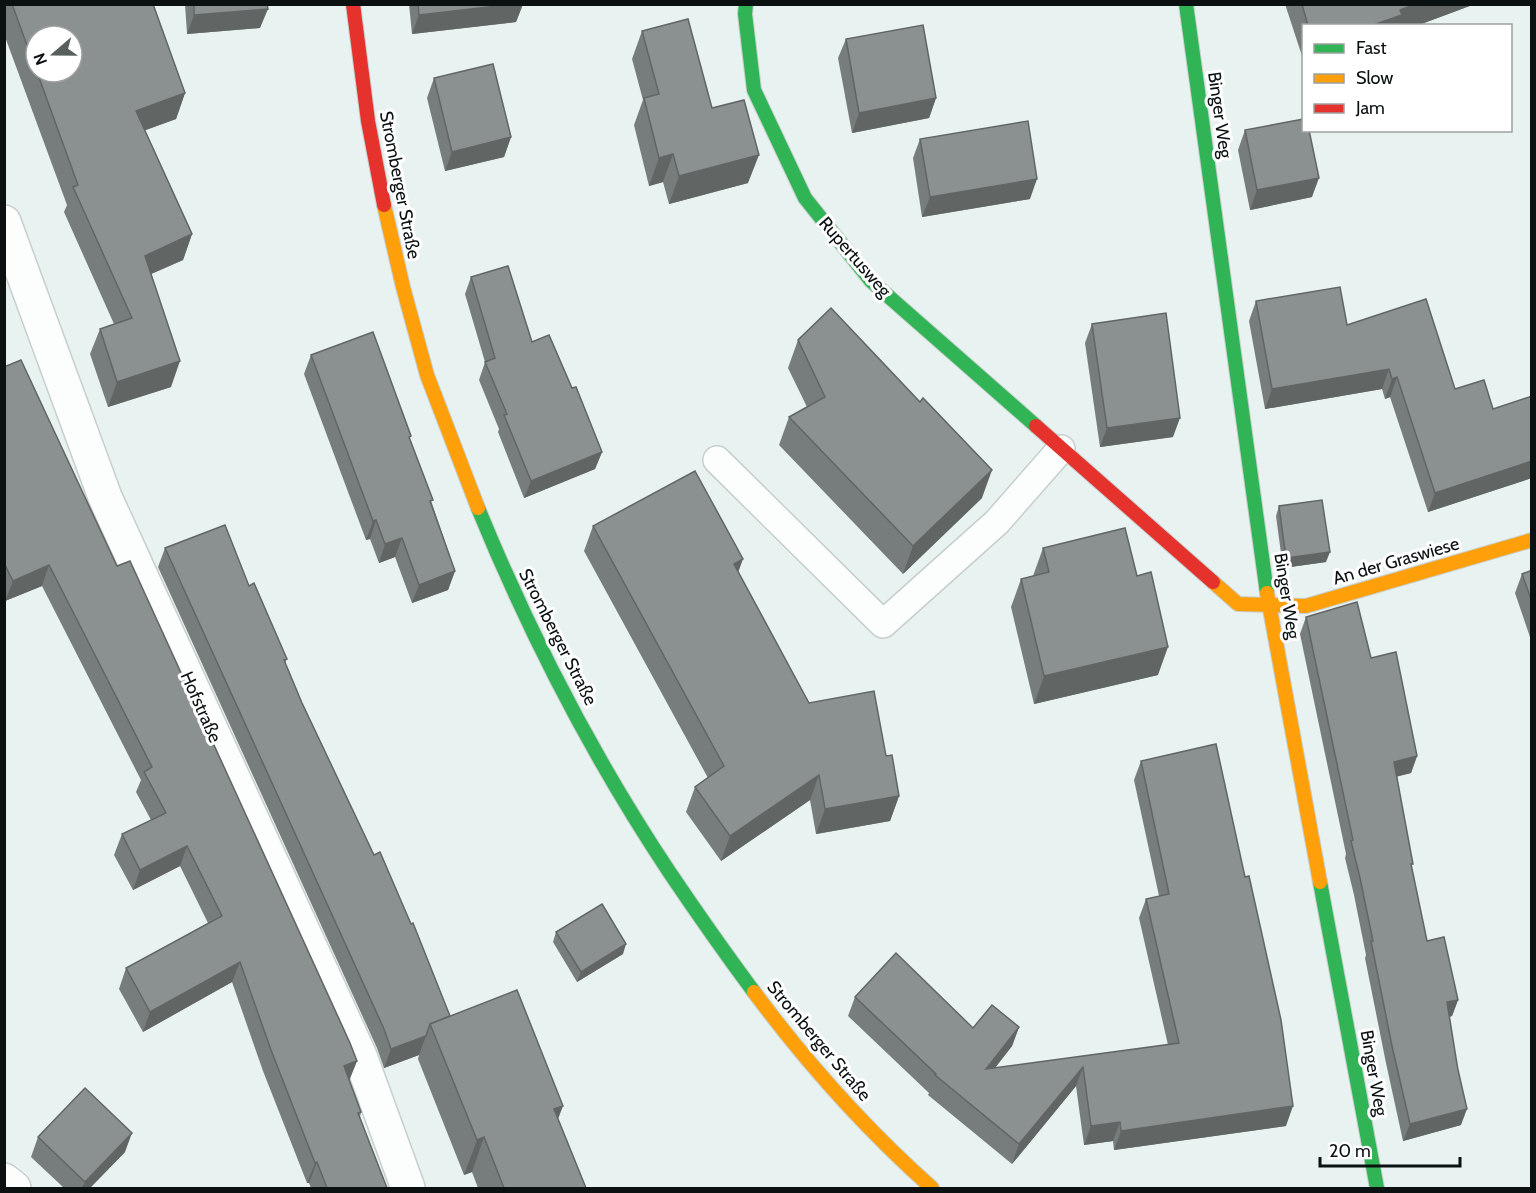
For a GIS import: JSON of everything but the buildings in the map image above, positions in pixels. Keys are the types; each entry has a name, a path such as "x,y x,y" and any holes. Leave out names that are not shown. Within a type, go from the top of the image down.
{"street":[{"name":"Stromberger Straße","path":"353,4 370,136 404,292 432,388 466,480 511,586 567,699 621,794 705,926 768,1011 847,1104 932,1188"},
{"name":"Rupertusweg","path":"746,4 745,14 754,90 805,198 871,281 1238,604 1269,606"},
{"name":"Binger Weg","path":"1186,4 1269,606 1377,1188"},
{"name":"Hofstraße","path":"4,222 105,497 360,1056 408,1188"},
{"name":"An der Graswiese","path":"1269,606 1306,606 1532,540"},
{"path":"4,1180 14,1188"}],"lane":[{"path":"717,460 883,624 998,522 1061,449"}],"traffic: fast":[{"path":"746,4 745,14 754,90 805,198 871,281 1036,426"},
{"path":"1186,4 1267,593"},
{"path":"478,508 519,603 565,695 615,786 670,873 754,992"},
{"path":"1320,882 1377,1188"}],"traffic: slow":[{"path":"384,205 427,375 478,508"},
{"path":"1213,582 1238,604 1306,606 1532,540"},
{"path":"1267,593 1320,882"},
{"path":"754,992 838,1094 884,1143 932,1188"}],"traffic: jam":[{"path":"353,4 368,121 384,205"},
{"path":"1036,426 1213,582"}]}
